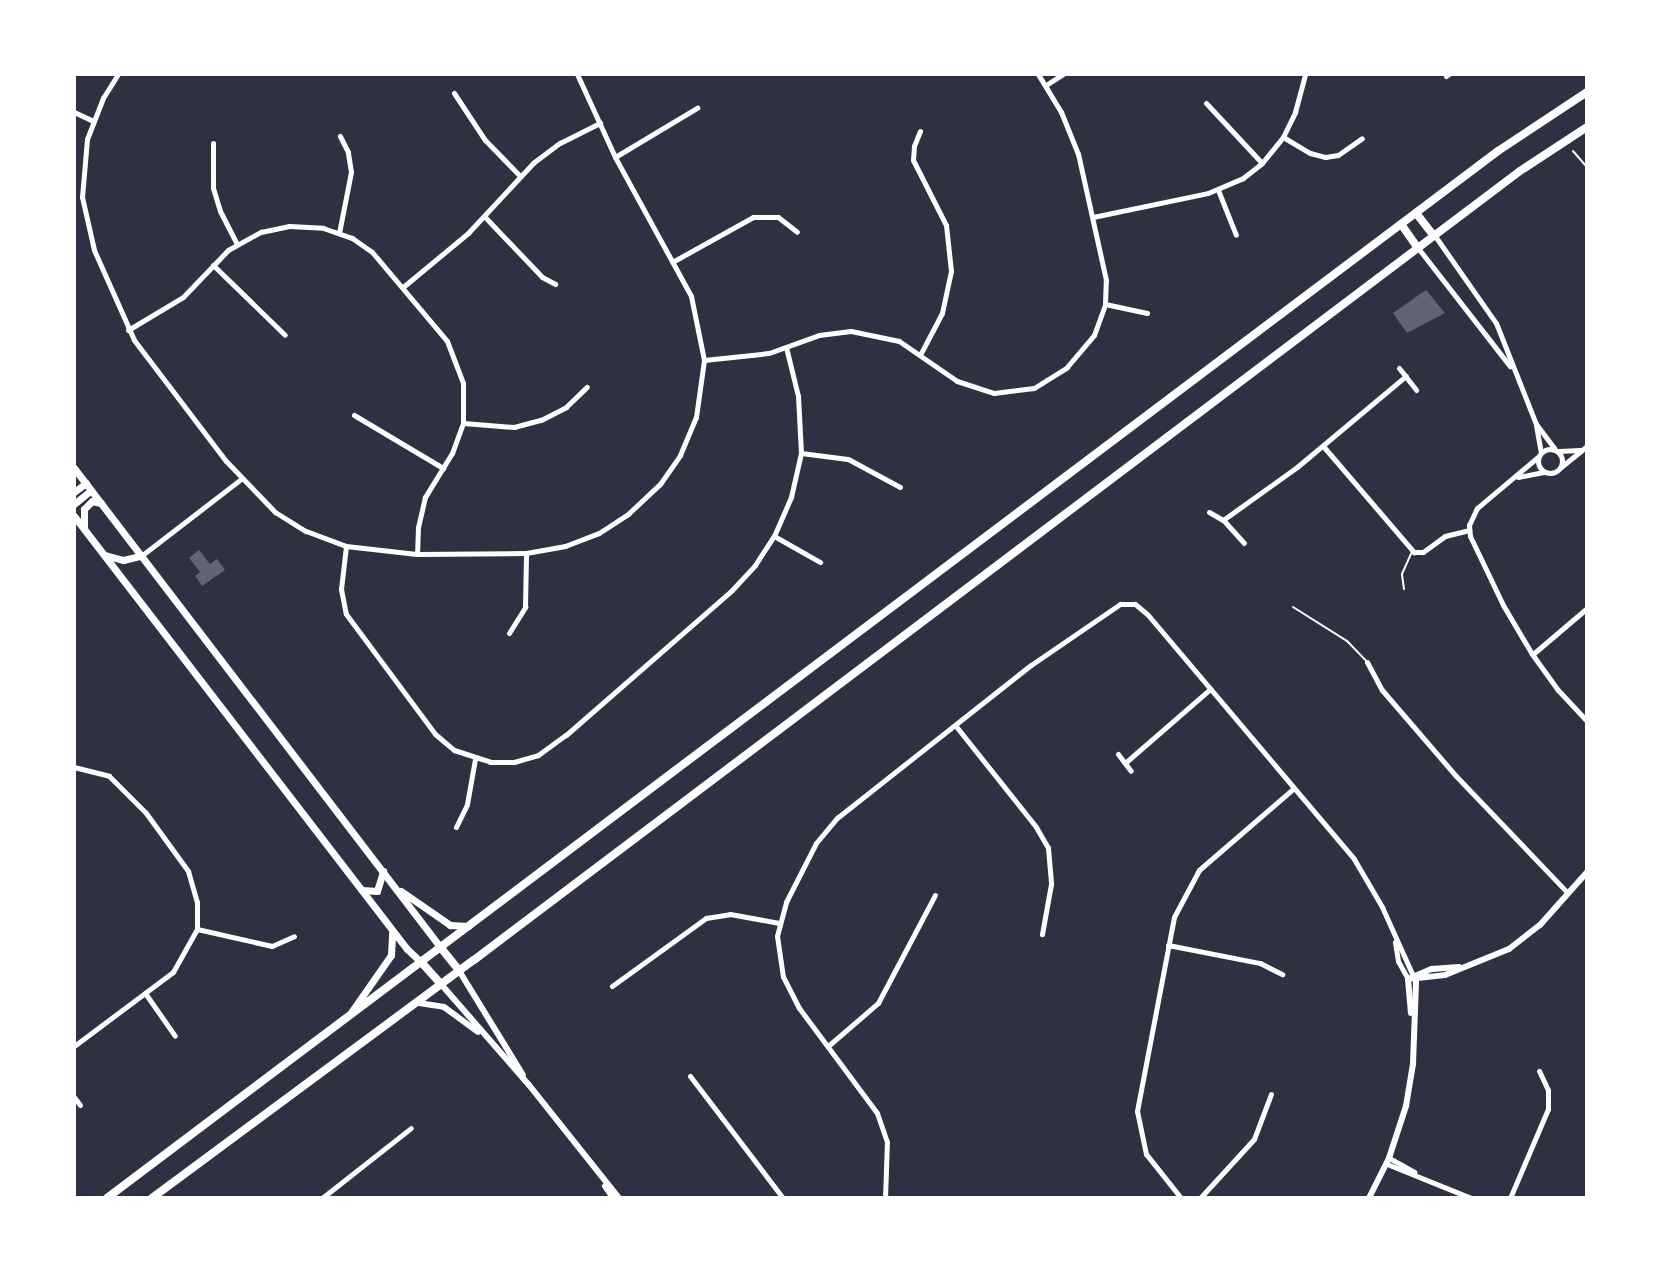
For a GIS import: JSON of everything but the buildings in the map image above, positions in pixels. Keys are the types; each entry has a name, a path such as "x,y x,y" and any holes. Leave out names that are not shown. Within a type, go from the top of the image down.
{"highway":[{"path":"107,1198 1524,132 1587,92"},
{"path":"152,1198 1531,162 1587,127"},
{"path":"1416,213 1434,236"},
{"path":"1401,224 1418,248"},
{"path":"441,948 458,969"},
{"path":"422,963 440,983"}],"main road":[{"path":"74,468 441,948"},
{"path":"74,492 88,487"},
{"path":"74,504 88,487"},
{"path":"85,530 84,509 92,501 101,503"},
{"path":"74,516 392,930 422,963"},
{"path":"103,554 123,560 141,556"},
{"path":"362,890 377,891 383,871"},
{"path":"393,884 440,921 458,927 468,926"},
{"path":"344,1022 391,955 392,930"}],"street":[{"path":"118,74 93,121 83,164 84,213 94,250 128,330 241,479 290,522 346,546 417,554 526,553 565,546 599,533 653,492 689,436 699,402 704,360 696,311 674,261 615,157 577,74"},
{"path":"704,360 746,357 819,335 851,331 883,335 921,353 969,387 994,393 1021,391 1056,376 1080,355 1094,335 1105,304 1106,280 1073,138 1038,74"},
{"path":"1046,85 1063,74"},
{"path":"1093,217 1218,190 1262,163 1283,137 1295,112 1305,74"},
{"path":"454,93 485,140 520,176"},
{"path":"1206,103 1262,163"},
{"path":"615,157 697,108"},
{"path":"74,112 93,121"},
{"path":"403,287 484,216 520,176 560,143 600,123"},
{"path":"920,131 913,160 946,225 951,271 942,313 921,353"},
{"path":"339,233 351,172 348,152 340,136"},
{"path":"1283,137 1310,153 1325,157 1338,155 1362,138"},
{"path":"213,143 213,188 220,211 237,244"},
{"path":"1218,190 1236,235"},
{"path":"484,216 542,277 555,284"},
{"path":"674,261 753,217 778,217 797,232"},
{"path":"128,330 183,297 237,244 261,232 289,226 339,233 372,252 440,331 455,355 463,383 463,423 421,510 417,554"},
{"path":"1434,236 1489,311 1509,349 1513,369 1536,424 1539,467 1545,472"},
{"path":"1418,248 1513,369"},
{"path":"213,265 285,335"},
{"path":"1105,304 1147,313"},
{"path":"346,546 341,589 351,624 435,734 454,750 475,759 514,762 538,755 554,745 732,590 755,565 774,536 791,497 801,453 798,396 786,347"},
{"path":"1399,368 1416,390"},
{"path":"1223,520 1323,446 1406,376"},
{"path":"463,423 514,427 541,420 566,407 587,387"},
{"path":"354,415 443,468"},
{"path":"1536,424 1557,450 1563,461 1561,468"},
{"path":"1323,446 1412,551 1423,552 1445,536 1469,530"},
{"path":"1587,447 1574,452 1557,450 1540,454 1477,508 1469,530 1503,605 1532,654 1558,690 1587,721"},
{"path":"1513,479 1555,472 1587,447"},
{"path":"801,453 848,459 900,487"},
{"path":"141,556 241,479"},
{"path":"1209,512 1223,520 1244,543"},
{"path":"774,536 820,562"},
{"path":"509,633 525,607 526,553"},
{"path":"885,1198 887,1142 882,1123 870,1100 792,997 783,977 777,946 779,923 792,889 827,828 1038,659 1125,603 1143,610 1354,859 1378,898 1395,937 1398,961 1413,978 1410,1085 1388,1161 1369,1198"},
{"path":"1532,654 1587,608"},
{"path":"1367,662 1376,682 1447,765 1567,892"},
{"path":"1125,763 1210,689"},
{"path":"955,725 1036,827 1048,848 1051,884 1042,934"},
{"path":"1118,754 1131,771"},
{"path":"456,827 467,804 475,759"},
{"path":"74,767 109,776 128,791 164,836 194,886 197,929 173,972 74,1046"},
{"path":"1181,1198 1150,1162 1137,1121 1138,1099 1177,906 1199,870 1294,788"},
{"path":"1413,978 1445,975 1489,959 1520,941 1540,925 1587,872"},
{"path":"828,1046 878,1003 935,895"},
{"path":"612,986 706,918 739,915 779,923"},
{"path":"197,929 272,946 294,936"},
{"path":"1168,945 1260,963 1282,974"},
{"path":"458,969 529,1085"},
{"path":"440,983 529,1085 616,1198"},
{"path":"145,993 175,1036"},
{"path":"412,1004 438,1004 488,1039"},
{"path":"1510,1198 1548,1109 1548,1090 1539,1071"},
{"path":"690,1076 783,1198"},
{"path":"1200,1198 1254,1139 1271,1094"},
{"path":"74,1097 80,1105"},
{"path":"322,1198 411,1128"},
{"path":"1388,1161 1471,1198"}],"lane":[{"path":"1573,151 1586,166"},
{"path":"1580,159 1587,155"},
{"path":"1404,589 1402,574 1412,551"},
{"path":"1293,607 1347,641 1367,662"}]}
